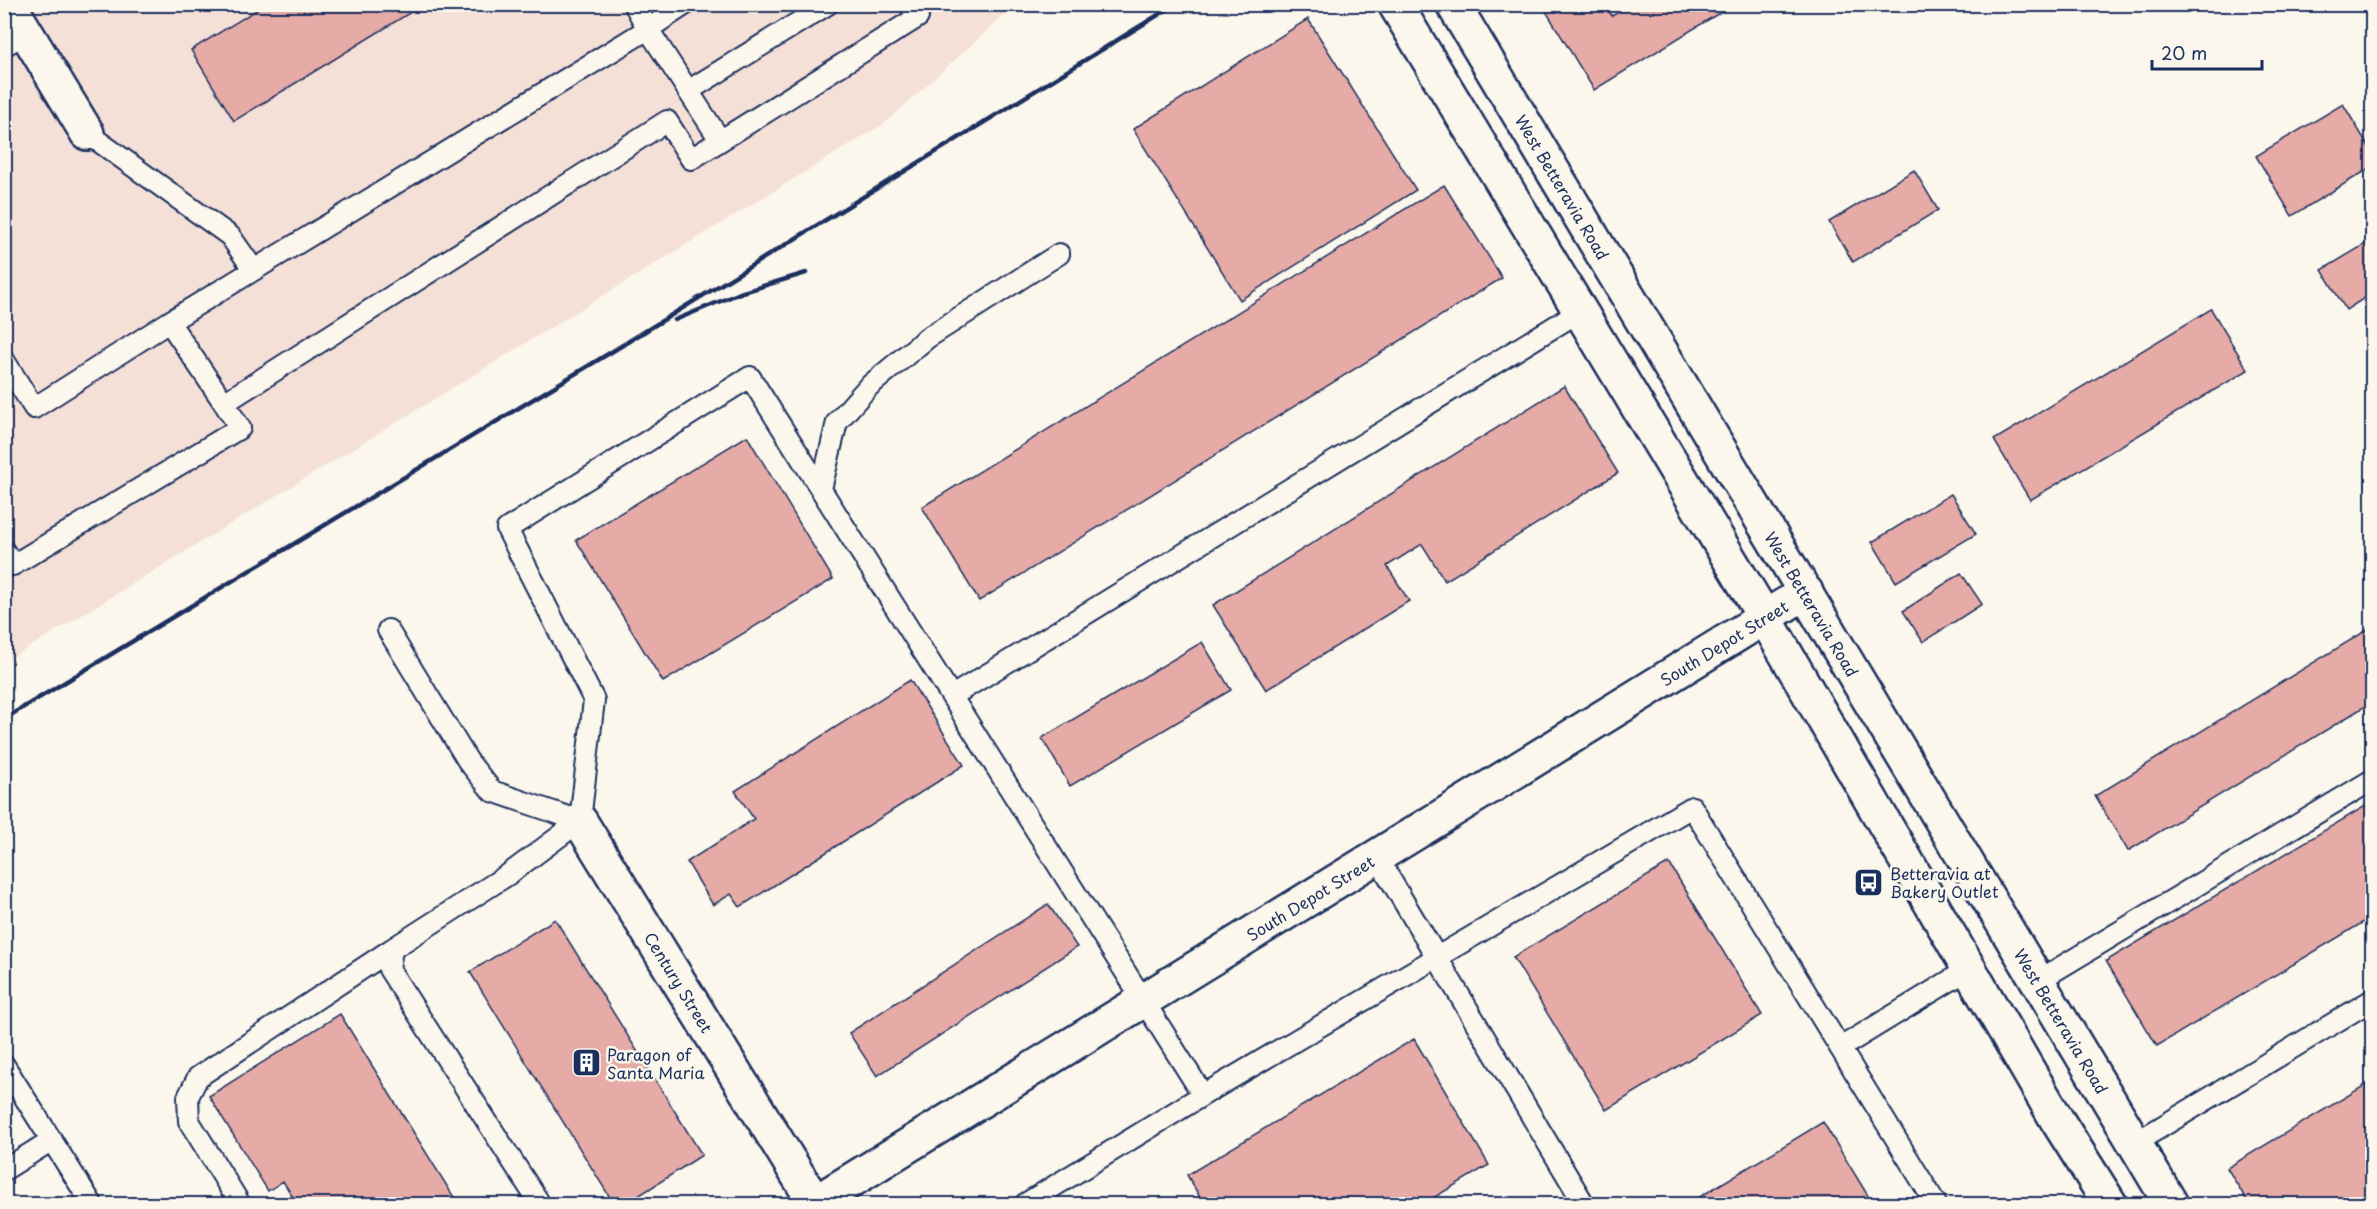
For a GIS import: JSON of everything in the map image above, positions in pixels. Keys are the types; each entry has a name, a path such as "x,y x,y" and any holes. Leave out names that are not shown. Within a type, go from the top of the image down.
{"main road":[{"path":"9,4 15,39 87,133"},
{"path":"1395,4 1765,618 1969,969 2110,1204"},
{"name":"West Betteravia Road","path":"1453,4 1806,592 2036,982 2171,1204"},
{"name":"South Depot Street","path":"814,1204 1806,592"},
{"name":"Century Street","path":"580,821 814,1204"}],"lane":[{"path":"634,4 720,140"},
{"path":"4,360 34,408 169,322 686,4"},
{"path":"688,91 828,4"},
{"path":"224,403 667,121 691,159 918,17 910,4"},
{"path":"87,133 230,236 254,270"},
{"path":"821,489 837,422 868,387 927,338 1059,255"},
{"path":"952,696 1580,311"},
{"path":"4,551 13,565 240,428 169,322"},
{"path":"240,1204 189,1121 188,1097 198,1077 509,874 580,821 594,700 507,529 750,377 1203,1095"},
{"path":"388,630 468,761 492,791 580,821"},
{"path":"2036,982 2373,780"},
{"path":"1024,1204 1436,956 1692,807 1936,1204"},
{"path":"1377,857 1584,1204"},
{"path":"392,949 389,969 540,1204"},
{"path":"1840,1048 1969,969"},
{"path":"2133,1144 2373,1000"},
{"path":"4,1065 92,1204"},
{"path":"4,1170 52,1140"}],"shaded area":[{"path":"5,5 1021,5 1008,12 885,123 5,662"}],"building":[{"path":"266,4 424,4 234,121 191,50"},
{"path":"1003,4 1021,4 1008,12"},
{"path":"1549,4 1605,4 1612,16 1632,4 1734,4 1594,90 1544,8"},
{"path":"1308,19 1416,190 1240,300 1133,129"},
{"path":"2343,104 2372,152 2372,167 2292,216 2256,156"},
{"path":"1914,170 1938,210 1853,262 1829,222"},
{"path":"1444,185 1502,278 979,601 922,507"},
{"path":"2372,240 2372,293 2346,310 2322,270"},
{"path":"2211,309 2248,370 2030,500 1994,440"},
{"path":"1564,386 1618,473 1445,581 1422,544 1387,566 1409,601 1266,690 1213,605"},
{"path":"747,436 833,579 663,682 576,540"},
{"path":"1951,494 1976,534 1896,582 1872,542"},
{"path":"1961,573 1982,604 1923,642 1903,611"},
{"path":"2372,627 2372,702 2128,851 2095,796"},
{"path":"1202,642 1231,690 1070,786 1042,738"},
{"path":"910,680 964,765 740,907 731,894 713,905 687,862 754,819 735,791"},
{"path":"2372,802 2372,917 2157,1046 2106,961"},
{"path":"1669,863 1762,1015 1606,1110 1513,957"},
{"path":"1048,904 1077,947 877,1076 849,1033"},
{"name":"Paragon of Santa Maria","path":"555,919 702,1155 626,1204 614,1204 470,972"},
{"path":"340,1014 455,1199 447,1204 297,1204 283,1181 268,1191 209,1096"},
{"path":"1414,1039 1489,1165 1423,1204 1187,1204 1200,1197 1187,1175"},
{"path":"2372,1081 2372,1195 2357,1204 2249,1204 2227,1168"},
{"path":"1823,1122 1873,1204 1688,1204"}],"railway":[{"path":"4,719 613,351 1176,4"},
{"path":"675,320 740,293 806,273"}],"place":[{"name":"Betteravia at Bakery Outlet","path":"1869,882"},
{"name":"Paragon of Santa Maria","path":"586,1063"}]}
